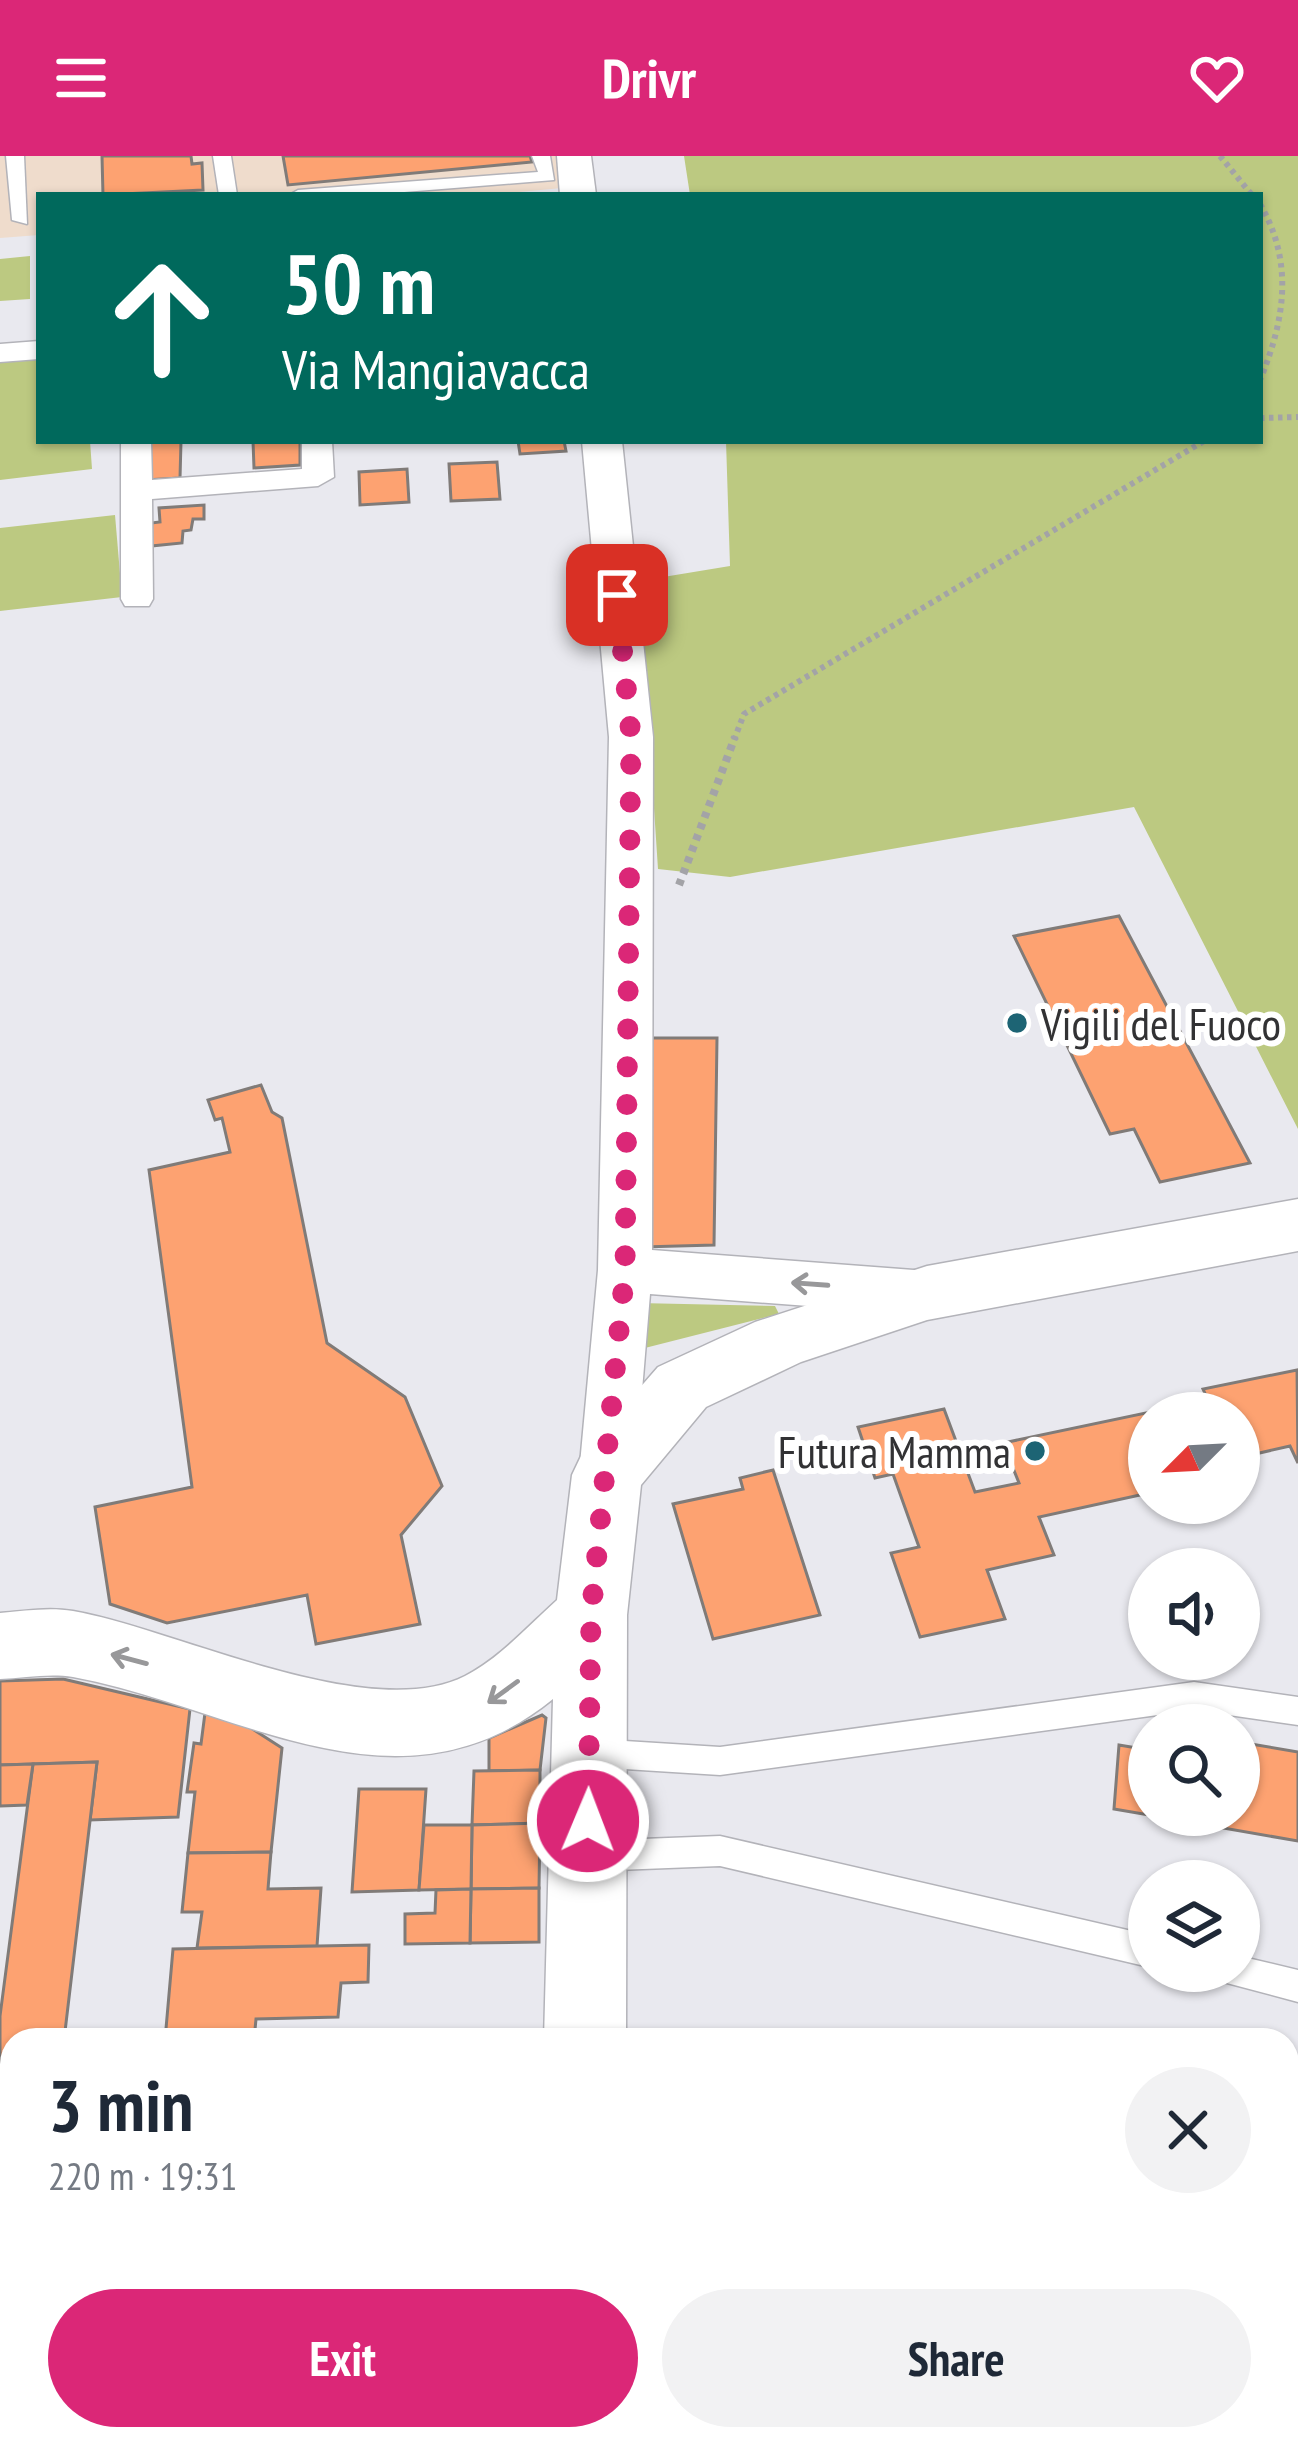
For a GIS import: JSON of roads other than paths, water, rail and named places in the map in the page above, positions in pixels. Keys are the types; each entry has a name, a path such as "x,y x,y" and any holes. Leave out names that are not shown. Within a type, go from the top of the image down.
{"main road":[{"path":"585,2028 591,1615 607,1475 682,1387 779,1342 927,1293 1298,1225"},
{"path":"0,1646 69,1643 340,1718 415,1724 487,1704 591,1615"}],"street":[{"path":"574,156 578,192"},
{"path":"0,353 36,350"},
{"path":"136,444 137,599"},
{"path":"136,491 318,477 317,444"},
{"path":"602,444 631,736 625,1270 607,1475"},
{"path":"625,1270 927,1293"}],"lane":[{"path":"0,222 30,219 15,156"},
{"path":"222,156 228,192"},
{"path":"337,192 548,176 541,156"},
{"path":"589,1753 720,1761 1194,1696 1298,1711"},
{"path":"587,1856 720,1851 1128,1946"},
{"path":"1260,1977 1298,1986"}],"place":[{"name":"Vigili del Fuoco","path":"1017,1023"},
{"name":"Futura Mamma","path":"1035,1451"}]}
